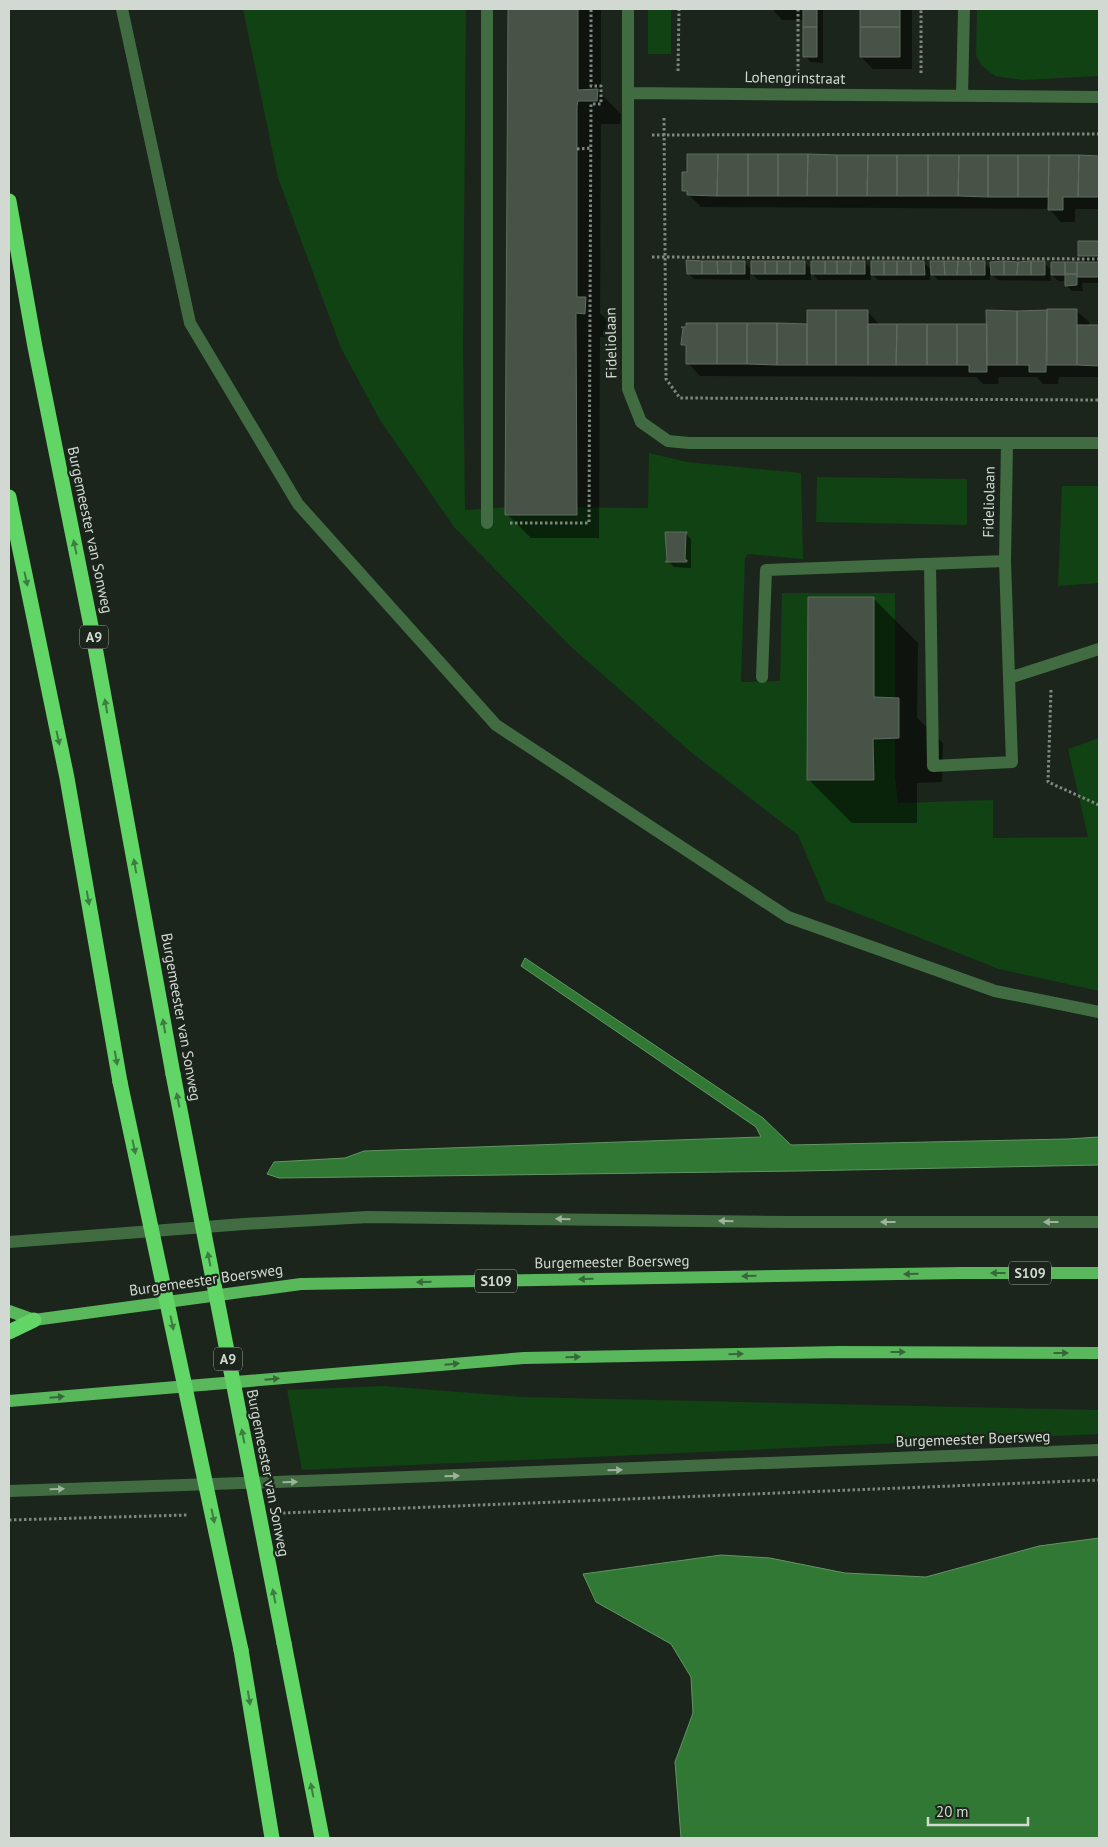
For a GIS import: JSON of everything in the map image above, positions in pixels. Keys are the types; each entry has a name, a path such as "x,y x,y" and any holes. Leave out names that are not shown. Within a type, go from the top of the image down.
{"highway":[{"name":"Burgemeester van Sonweg","path":"9,201 34,347 95,645 173,1074 322,1838"},
{"path":"9,496 67,778 120,1082 241,1650 272,1838"},
{"path":"9,1332 34,1320"}],"main road":[{"name":"Burgemeester Boersweg","path":"9,1311 34,1320 301,1284 950,1273 1099,1273"},
{"path":"9,1401 524,1358 840,1352 1099,1353"}],"street":[{"path":"122,9 190,323 298,504 496,725 788,917 994,991 1099,1012"},
{"path":"487,9 488,522"},
{"name":"Fideliolaan","path":"628,9 628,389 641,422 668,441 689,443 1099,443"},
{"path":"962,96 964,9"},
{"name":"Lohengrinstraat","path":"628,92 1099,97"},
{"name":"Fideliolaan","path":"930,564 933,766 1012,762 1005,561 1007,443"},
{"path":"762,677 766,570 1005,561"},
{"path":"1009,678 1099,649"},
{"path":"9,1242 244,1224 368,1217 788,1222 1099,1222"},
{"name":"Burgemeester Boersweg","path":"9,1491 1099,1450"}],"path":[{"path":"488,522 589,523 590,104 601,104 601,86 590,86 591,9"},
{"path":"678,93 679,9"},
{"path":"798,9 798,94"},
{"path":"921,9 921,96"},
{"path":"664,93 666,380 680,398 1099,400"},
{"path":"627,135 1099,134"},
{"path":"577,149 590,148"},
{"path":"627,257 1099,259"},
{"path":"1052,664 1048,782 1099,805"},
{"path":"281,1513 1099,1480"},
{"path":"9,1520 192,1515"}],"shaded area":[{"path":"243,9 466,9 463,346 465,510 511,507 648,508 649,453 687,462 801,473 803,559 748,554 745,558 741,682 780,681 782,593 895,593 895,776 898,803 993,800 993,838 1088,837 1068,749 1099,738 1099,991 999,969 826,901 798,835 692,753 570,646 454,527 380,420 341,348 278,178"},
{"path":"648,9 671,9 671,54 648,54"},
{"path":"977,9 1099,9 1099,76 1023,80 995,76 981,65 976,55"},
{"path":"817,477 967,479 967,525 816,522"},
{"path":"1062,486 1099,486 1099,583 1058,586"},
{"path":"525,958 763,1118 791,1145 1099,1137 1099,1165 279,1178 267,1174 274,1162 345,1158 364,1151 761,1137 756,1127 521,966"},
{"path":"383,1386 523,1397 1099,1410 1099,1434 302,1470 287,1390"},
{"path":"1099,1538 1099,1838 681,1838 675,1762 693,1713 691,1677 671,1644 596,1602 583,1574 721,1555 770,1558 845,1573 926,1577 1039,1546"}],"building":[{"path":"508,9 578,9 578,90 598,89 597,101 578,101 577,106 577,297 586,297 585,314 576,313 577,515 505,515"},
{"path":"803,9 817,9 817,27 803,27"},
{"path":"860,9 900,9 900,27 860,27"},
{"path":"803,27 817,27 817,57 803,57"},
{"path":"860,27 900,27 900,57 860,57"},
{"path":"687,154 718,154 717,196 687,195 687,191 682,191 682,172 687,172"},
{"path":"718,154 748,154 748,196 717,196"},
{"path":"748,154 778,154 778,196 748,196"},
{"path":"778,154 808,154 807,196 778,196"},
{"path":"808,154 837,155 837,196 807,196"},
{"path":"837,155 868,155 867,196 837,196"},
{"path":"868,155 897,155 897,196 867,196"},
{"path":"897,155 928,155 928,196 897,196"},
{"path":"928,155 959,155 958,196 928,196"},
{"path":"959,155 988,155 988,197 958,196"},
{"path":"988,155 1018,155 1018,197 988,197"},
{"path":"1018,155 1049,155 1048,197 1018,197"},
{"path":"1049,155 1079,155 1078,197 1063,197 1063,210 1048,210"},
{"path":"1079,155 1099,156 1099,197 1078,197"},
{"path":"1078,241 1099,241 1099,256 1078,256"},
{"path":"686,260 702,261 702,274 687,274"},
{"path":"702,261 717,261 718,274 702,274"},
{"path":"717,261 731,261 731,274 718,274"},
{"path":"731,261 745,261 745,274 731,274"},
{"path":"751,261 765,261 765,274 751,274"},
{"path":"765,261 777,261 777,274 765,274"},
{"path":"777,261 790,261 790,274 777,274"},
{"path":"790,261 805,261 805,274 790,274"},
{"path":"811,261 825,261 825,274 811,274"},
{"path":"825,261 837,261 837,274 825,274"},
{"path":"837,261 851,261 850,274 837,274"},
{"path":"851,261 865,261 865,274 850,274"},
{"path":"871,261 884,261 884,275 871,275"},
{"path":"884,261 897,261 897,275 884,275"},
{"path":"897,261 911,261 911,275 897,275"},
{"path":"911,261 924,261 925,275 911,275"},
{"path":"930,261 944,261 945,275 931,275"},
{"path":"944,261 958,261 957,275 945,275"},
{"path":"958,261 970,261 971,275 957,275"},
{"path":"970,261 985,261 985,275 971,275"},
{"path":"1004,261 1004,275 991,275 990,262"},
{"path":"1004,261 1018,262 1017,275 1004,275"},
{"path":"1031,261 1031,275 1017,275 1018,262"},
{"path":"1031,261 1045,261 1045,275 1031,275"},
{"path":"1051,262 1065,262 1065,275 1051,275"},
{"path":"1065,262 1077,262 1077,274 1065,274"},
{"path":"1077,262 1099,262 1099,277 1077,277"},
{"path":"1065,274 1077,274 1077,285 1065,286"},
{"path":"1047,309 1077,309 1077,365 1047,365"},
{"path":"807,310 836,310 836,365 807,365"},
{"path":"836,310 868,310 868,365 836,365"},
{"path":"986,310 1017,311 1017,365 987,365"},
{"path":"1047,310 1046,372 1029,372 1029,365 1017,365 1017,311"},
{"path":"686,323 717,323 717,364 686,364 686,345 681,345 683,328 681,327 686,327"},
{"path":"717,323 747,323 747,364 717,364"},
{"path":"747,323 777,323 777,365 747,364"},
{"path":"777,323 807,324 807,365 777,365"},
{"path":"868,324 897,324 896,365 868,365"},
{"path":"897,324 927,324 927,365 896,365"},
{"path":"927,324 957,324 957,365 927,365"},
{"path":"957,324 987,324 987,372 969,372 969,365 957,365"},
{"path":"1077,325 1099,325 1099,366 1077,365"},
{"path":"665,532 687,532 685,560 687,562 665,562 667,560"},
{"path":"808,597 874,597 874,697 899,698 899,738 873,739 874,780 807,780"}]}
